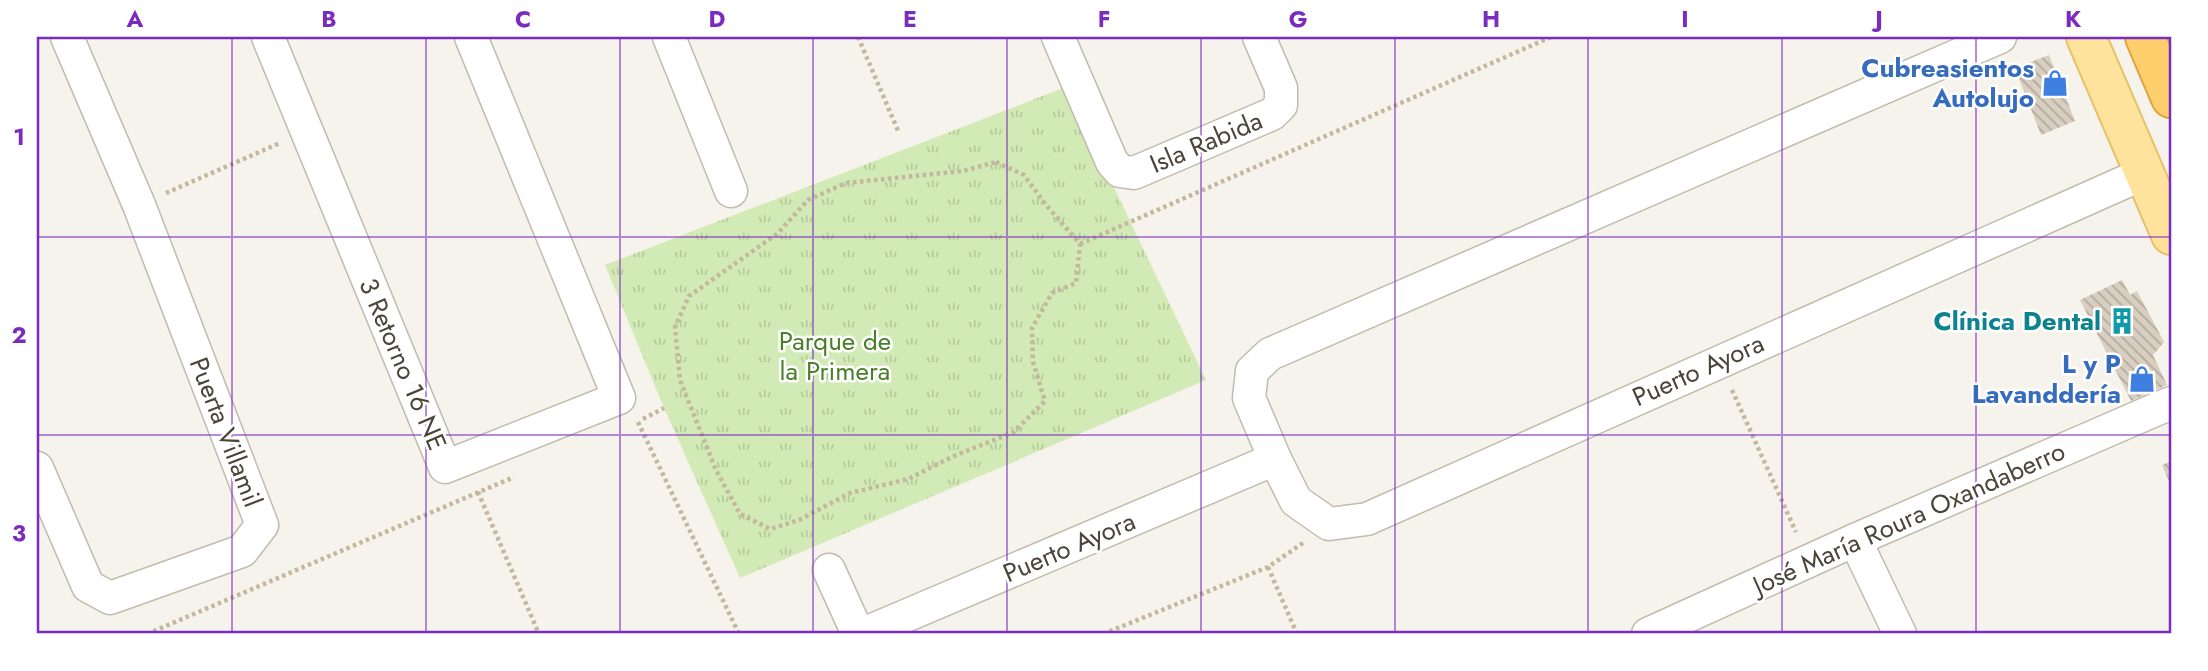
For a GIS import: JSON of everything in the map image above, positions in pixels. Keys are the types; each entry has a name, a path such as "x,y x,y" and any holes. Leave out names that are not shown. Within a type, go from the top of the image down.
{"highway":[{"path":"2145,37 2171,98"}],"main road":[{"path":"2086,37 2171,235"}],"street":[{"name":"Puerta Villamil","path":"37,468 88,586 110,598 242,551 262,525 139,205 66,37"},
{"name":"3 Retorno 16 NE","path":"268,37 446,467 619,398 471,37"},
{"path":"669,37 731,191"},
{"name":"Isla Rabida","path":"1058,37 1112,162 1120,171 1134,173 1272,114 1281,105 1280,88 1259,37"},
{"path":"1329,524 1296,501 1249,398 1252,371 1270,354 2000,37"},
{"name":"Puerto Ayora","path":"1329,524 1367,519 1719,360 2145,173"},
{"name":"José María Roura Oxandaberro","path":"1648,634 1694,624 1855,540 2171,403"},
{"name":"Puerto Ayora","path":"829,570 861,634 1275,459"},
{"path":"1855,540 1899,634"}],"path":[{"path":"858,37 899,132"},
{"path":"1080,244 1550,37"},
{"path":"139,205 306,132"},
{"path":"996,162 1024,175 1080,244 1076,284 1052,293 1032,328 1033,362 1045,401 1014,432 954,456 908,479 850,493 799,520 770,529 740,514 716,470 680,380 675,327 689,296 777,234 808,200 846,183 963,171 996,162"},
{"path":"1719,360 1809,562"},
{"path":"626,427 664,408"},
{"path":"638,421 739,634"},
{"path":"147,634 515,476"},
{"path":"478,492 539,634"},
{"path":"1103,634 1268,567 1329,524"},
{"path":"1268,567 1297,634"}],"green space":[{"name":"Parque de la Primera","path":"1066,87 1206,380 740,578 664,408 605,265"}],"building":[{"path":"2049,55 2075,121 2041,135 2015,68"},
{"name":"Clínica Dental","path":"2122,280 2130,295 2137,291 2164,342 2153,355 2167,385 2131,401 2080,300"},
{"path":"2171,461 2171,486 2162,465"}],"place":[{"name":"Cubreasientos Autolujo","path":"2055,83"},
{"name":"Clínica Dental","path":"2122,321"},
{"name":"L y P Lavanddería","path":"2142,379"}]}
